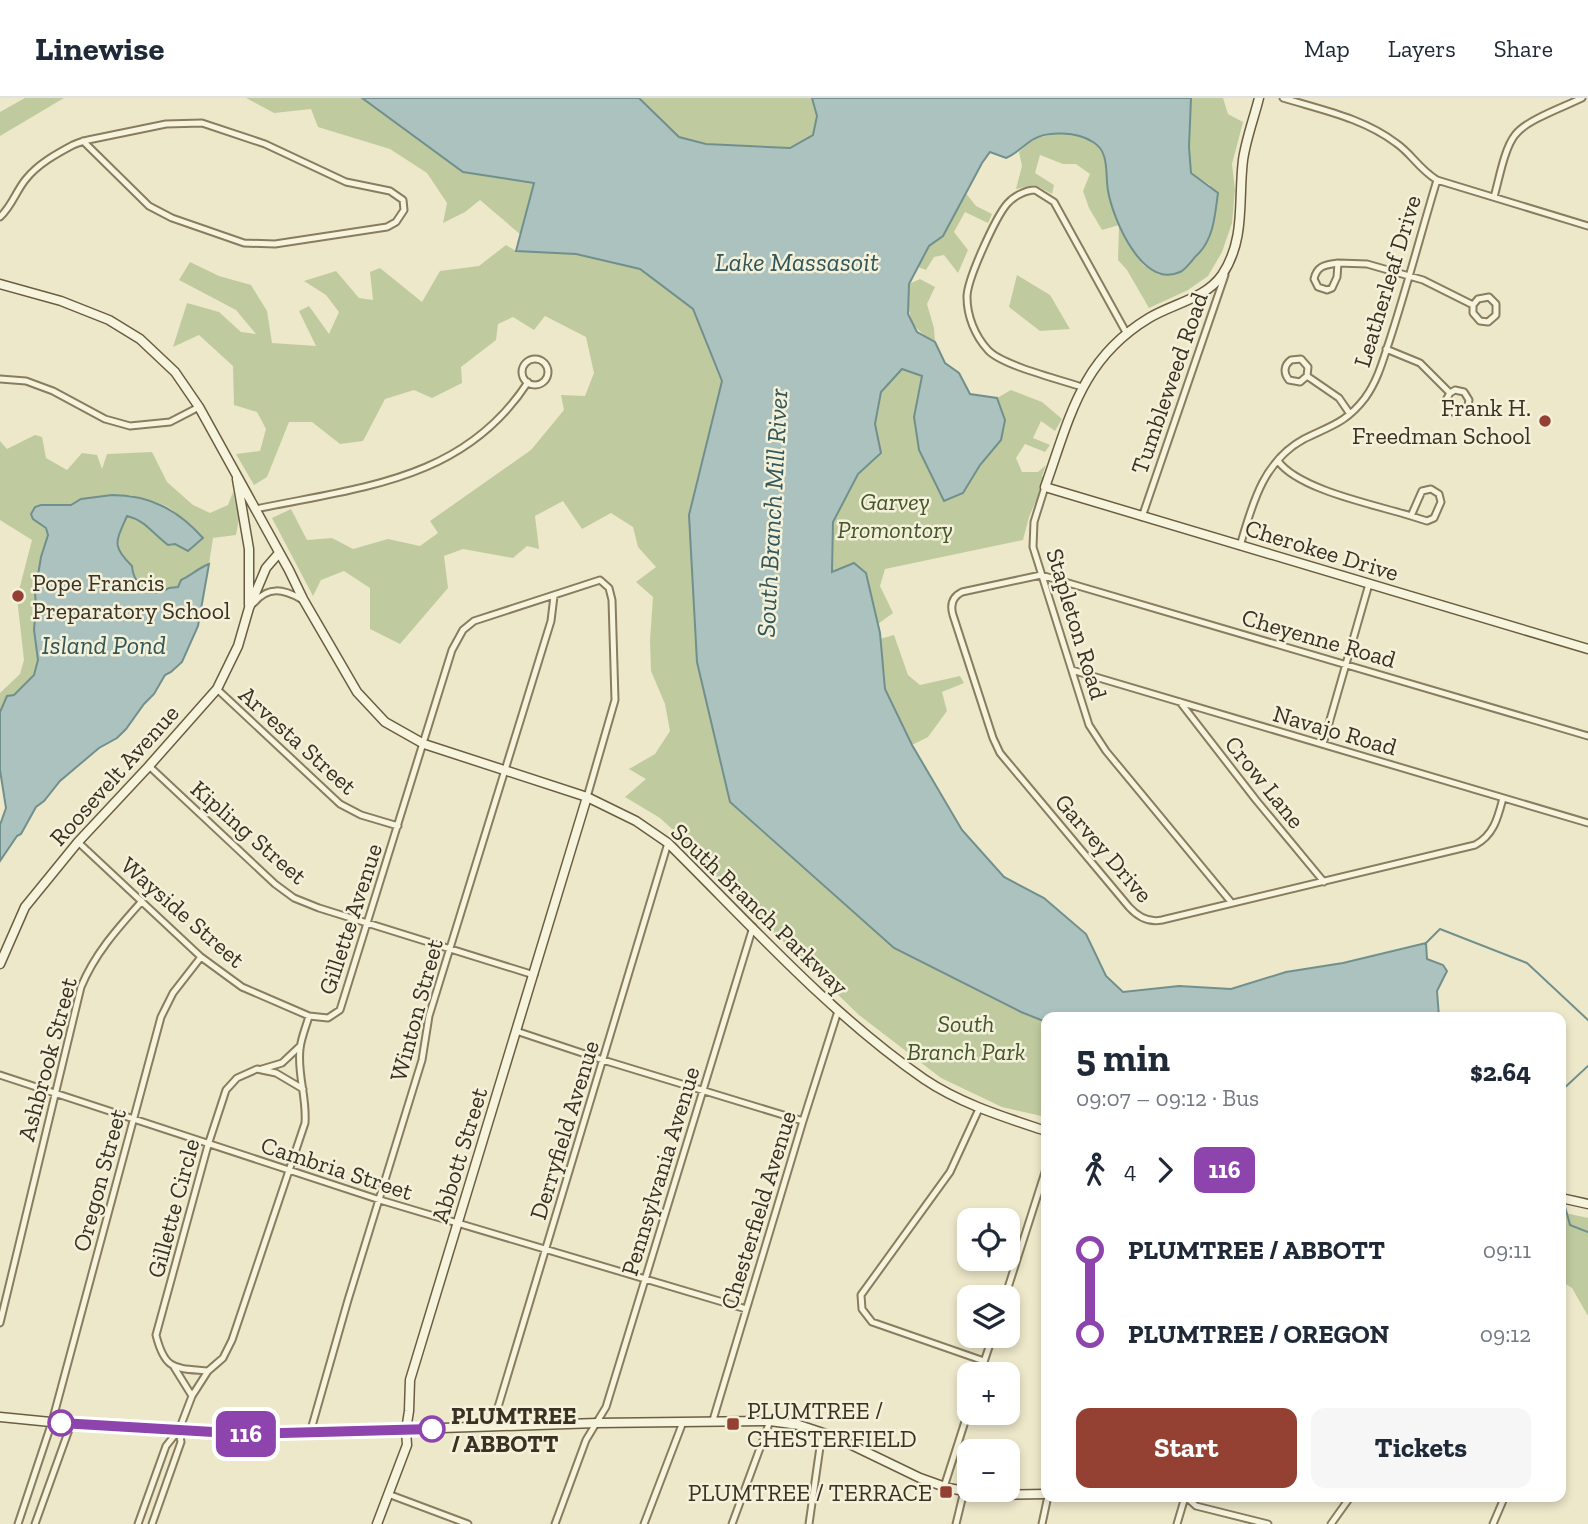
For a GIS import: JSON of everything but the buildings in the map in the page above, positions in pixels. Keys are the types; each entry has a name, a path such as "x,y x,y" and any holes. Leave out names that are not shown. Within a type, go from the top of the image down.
{"street":[{"name":"Stapleton Road","path":"1231,902 1097,739 1087,720 1032,547 1032,534 1045,487 1082,387 1100,360 1127,334 1164,310 1208,289 1221,276 1229,261 1241,217 1244,152 1259,98"},
{"path":"1283,98 1351,118 1374,128 1398,144 1419,167 1437,180 1588,226"},
{"path":"1494,197 1516,134 1525,126 1582,98"},
{"path":"0,218 24,180 34,170 83,141 166,124 202,123 257,141 352,184 394,193 403,200 404,210 396,222 387,227 275,244 248,244 172,218 149,206 83,141"},
{"name":"Leatherleaf Drive","path":"1241,546 1265,476 1300,442 1326,431 1350,414 1373,385 1409,277 1437,180"},
{"path":"1082,387 994,356 980,341 973,327 967,304 969,283 998,218 1010,201 1035,190 1054,202 1127,334"},
{"name":"Tumbleweed Road","path":"1142,517 1229,261"},
{"path":"1338,264 1337,277 1332,288 1328,290 1318,287 1314,279 1319,269 1325,265 1338,264 1367,264 1428,282 1473,305"},
{"name":"Roosevelt Avenue","path":"0,284 77,307 124,328 169,365 199,407 279,553 266,568 238,646 216,689 78,842 25,907 0,964"},
{"path":"1489,297 1496,304 1497,313 1490,321 1480,321 1473,313 1473,305 1478,299 1489,297"},
{"path":"1386,349 1420,363 1450,393"},
{"path":"1291,359 1301,359 1308,367 1307,376 1300,382 1292,381 1286,375 1286,366 1291,359"},
{"path":"530,360 542,360 548,370 546,379 539,384 528,382 523,375 524,366 530,360"},
{"path":"1307,376 1339,398 1350,414"},
{"path":"0,379 26,381 53,391 105,419 130,426 170,422 199,407"},
{"path":"256,509 382,484 418,471 478,439 510,407 528,382"},
{"path":"1458,390 1466,394 1470,403 1467,410 1459,414 1449,410 1446,400 1450,393 1458,390"},
{"path":"1278,461 1293,476 1317,487 1410,516 1427,521 1434,518 1441,502 1438,494 1431,489 1422,491 1410,516"},
{"name":"Roosevelt Avenue","path":"234,469 249,549 250,608"},
{"name":"Cherokee Drive","path":"1045,487 1588,649"},
{"name":"South Branch Parkway","path":"279,553 357,692 385,722 424,744 587,797 636,821 668,843 838,1011 925,1080 979,1109 1041,1129"},
{"name":"Cheyenne Road","path":"1041,575 1588,736"},
{"name":"Garvey Drive","path":"1041,575 962,592 955,597 952,605 998,750 1140,917 1155,922 1480,843 1493,830 1503,798"},
{"path":"554,596 600,580 609,588 612,600 615,701 587,797"},
{"path":"1323,744 1369,584"},
{"path":"250,608 259,597 273,590 287,592 303,599"},
{"name":"Gillette Avenue","path":"138,1524 166,1446 179,1430 192,1395 208,1371 223,1358 232,1340 305,1122 307,1106 300,1046 309,1016 328,1018 340,1010 452,650 463,630 474,621 554,596"},
{"name":"Winton Street","path":"310,1433 422,1060 428,1022 551,621 554,596"},
{"name":"Navajo Road","path":"1072,670 1588,822"},
{"name":"Arvesta Street","path":"216,689 340,804 361,815 398,826"},
{"name":"Crow Lane","path":"1180,702 1324,882"},
{"name":"Kipling Street","path":"149,766 284,891 307,904 534,975"},
{"name":"Abbott Street","path":"377,1524 407,1445 410,1380 587,797"},
{"name":"Wayside Street","path":"78,842 201,957 242,987 309,1016"},
{"name":"Derryfield Avenue","path":"492,1427 668,843"},
{"name":"Ashbrook Street","path":"0,1323 73,1016 87,973 108,939 142,901"},
{"name":"Pennsylvania Avenue","path":"555,1524 586,1440 606,1407 753,927"},
{"name":"Oregon Street","path":"18,1524 52,1422 163,1011 175,989 201,957"},
{"name":"Chesterfield Avenue","path":"713,1420 838,1011"},
{"path":"516,1031 803,1121"},
{"name":"Gillette Circle","path":"192,1395 174,1367 161,1354 156,1335 208,1145 226,1090 237,1078 257,1069 282,1063 300,1046"},
{"path":"257,1069 276,1073 303,1089"},
{"name":"Cambria Street","path":"0,1075 380,1200 746,1309"},
{"path":"979,1109 950,1172 860,1296 862,1309 872,1321 984,1361 988,1348"},
{"path":"1009,1285 1041,1185"},
{"path":"1566,1199 1588,1204"},
{"path":"174,1367 208,1371"},
{"path":"0,1417 71,1424 247,1434 713,1420 770,1421 799,1425 822,1433 944,1487 957,1490"},
{"path":"644,1524 683,1421"},
{"path":"732,1524 770,1421"},
{"path":"35,1524 71,1424"},
{"path":"944,1487 964,1425"},
{"name":"Gillette Avenue","path":"152,1524 181,1442 179,1430"},
{"path":"809,1524 822,1433"},
{"path":"388,1494 466,1524"},
{"path":"1020,1495 1041,1495"},
{"path":"956,1524 961,1502"},
{"path":"1042,1524 1046,1502"},
{"path":"1177,1524 1184,1502"},
{"path":"1191,1502 1196,1506 1268,1524"},
{"path":"1331,1524 1347,1502"},
{"path":"1493,1524 1502,1502"}],"green space":[{"path":"25,98 64,98 0,136 0,112"},
{"path":"246,98 362,98 463,172 535,183 521,235 480,200 465,212 443,223 447,203 427,173 390,149 318,127 311,109 274,113"},
{"path":"639,98 812,98 817,116 813,135 791,148 706,144 679,137"},
{"path":"1191,98 1223,98 1228,114 1243,122 1232,164 1235,190 1232,223 1222,252 1208,276 1188,290 1149,308 1127,270 1118,260 1119,225 1143,265 1159,275 1180,272 1203,248 1214,224 1210,185 1191,173"},
{"path":"1068,132 1095,142 1106,159 1108,191 1119,225 1102,230 1083,191 1090,174 1076,164 1063,164 1040,155 1035,173 1054,185 1052,194 1035,185 1016,189 1022,166 1019,152 1034,138"},
{"path":"965,192 976,206 992,214 988,223 965,212 954,232 968,250 958,273 944,255 934,257 926,270 918,267 929,246 943,236"},
{"name":"South Branch Park","path":"506,245 516,251 576,254 640,269 693,309 722,381 689,515 730,802 894,948 1041,1020 1041,1116 1002,1107 941,1078 859,1015 671,833 672,829 660,818 625,797 646,779 629,769 655,754 670,731 665,704 651,671 653,597 636,582 656,567 638,547 633,527 611,513 582,529 563,501 535,516 539,549 527,546 513,558 463,549 444,556 448,588 400,644 370,629 370,588 344,571 321,580 313,596 272,518 291,509 307,540 332,538 353,549 388,539 420,546 438,533 430,521 531,450 564,410 561,395 585,396 594,373 586,337 545,316 534,330 513,317 498,324 496,340 461,367 462,383 432,398 414,390 385,399 363,441 340,444 312,422 289,422 267,477 254,485 236,454 260,451 266,429 257,412 234,405 233,366 199,335 173,347 187,303 219,312 241,332 256,334 236,310 179,280 190,262 219,276 251,285 267,311 272,343 316,346 299,311 309,306 329,334 339,312 326,295 304,281 336,271 359,298 373,300 370,272 380,268 422,302 440,271 479,266"},
{"path":"1017,275 1050,295 1070,329 1040,331 1009,307"},
{"path":"920,279 935,287 927,304 935,342 919,331 909,312 909,284"},
{"name":"Garvey Promontory","path":"903,369 922,376 914,417 963,493 980,465 1001,440 1005,420 997,398 1011,390 1042,402 1062,419 1055,431 1041,421 1033,438 1050,445 1045,452 1025,444 1016,458 1022,472 1038,472 1046,465 1042,476 1046,478 1029,517 1023,540 885,569 880,586 893,613 878,624 866,573 832,573 833,522 858,474 881,453 875,424 881,392"},
{"path":"35,435 42,437 46,458 67,470 82,453 97,455 102,469 107,454 152,452 167,482 193,505 210,513 228,505 233,492 239,518 236,535 213,538 209,564 181,580 178,587 148,593 128,568 117,547 126,516 146,523 153,532 190,524 166,506 131,495 81,499 71,505 41,505 33,519 46,528 48,535 35,593 34,630 38,660 34,674 14,695 7,697 0,712 0,693 20,674 24,660 17,598 32,540 0,520 0,441 7,449"},
{"path":"894,635 908,675 920,685 960,676 964,683 942,692 947,711 928,737 912,745 885,689 880,639"},
{"path":"1566,1213 1588,1218 1588,1316 1572,1288 1566,1284"}],"water":[{"name":"Lake Massasoit","path":"362,98 639,98 679,137 706,144 790,148 813,135 817,116 812,98 1191,98 1191,173 1218,193 1208,240 1180,272 1166,275 1153,270 1132,248 1111,203 1102,151 1093,142 1079,136 1054,134 1032,140 1006,158 990,152 943,236 929,246 909,284 908,314 917,332 935,342 945,363 959,373 970,394 997,398 1005,420 1001,440 980,465 963,493 944,501 919,450 914,417 922,376 902,369 881,392 875,424 881,453 858,474 833,522 832,572 854,563 866,573 880,633 885,689 912,745 962,830 1004,877 1044,898 1086,934 1106,976 1123,992 1179,986 1231,989 1286,972 1343,963 1426,943 1427,959 1443,965 1447,971 1437,991 1439,1012 1041,1012 1041,1020 894,948 730,802 697,662 689,515 722,381 693,309 640,269 576,254 516,251 534,183 463,172"},
{"name":"Island Pond","path":"112,495 139,498 162,506 184,519 203,538 188,551 175,544 168,545 144,524 127,516 118,538 118,548 132,566 137,581 148,593 178,587 181,580 209,564 198,626 182,662 165,675 154,694 126,729 60,781 36,807 21,834 0,861 0,825 6,808 0,770 0,712 7,696 14,695 34,675 38,660 34,630 35,593 48,535 46,528 33,519 31,514 35,507 41,505 71,505 81,499"}],"waterway":[{"name":"South Branch Mill River","path":"1425,944 1440,929 1527,963 1588,1020"},
{"name":"South Branch Mill River","path":"1566,1086 1588,1066"},
{"name":"South Branch Mill River","path":"1566,1210 1570,1225 1588,1232"}],"bus line":[{"name":"116","path":"61,1423 247,1434 432,1429"}],"place":[{"name":"Frank H. Freedman School","path":"1545,421"},
{"name":"Pope Francis Preparatory School","path":"18,596"},
{"name":"PLUMTREE / CHESTERFIELD","path":"733,1424"},
{"name":"PLUMTREE / ABBOTT","path":"432,1429"},
{"name":"PLUMTREE / TERRACE","path":"946,1492"}]}
